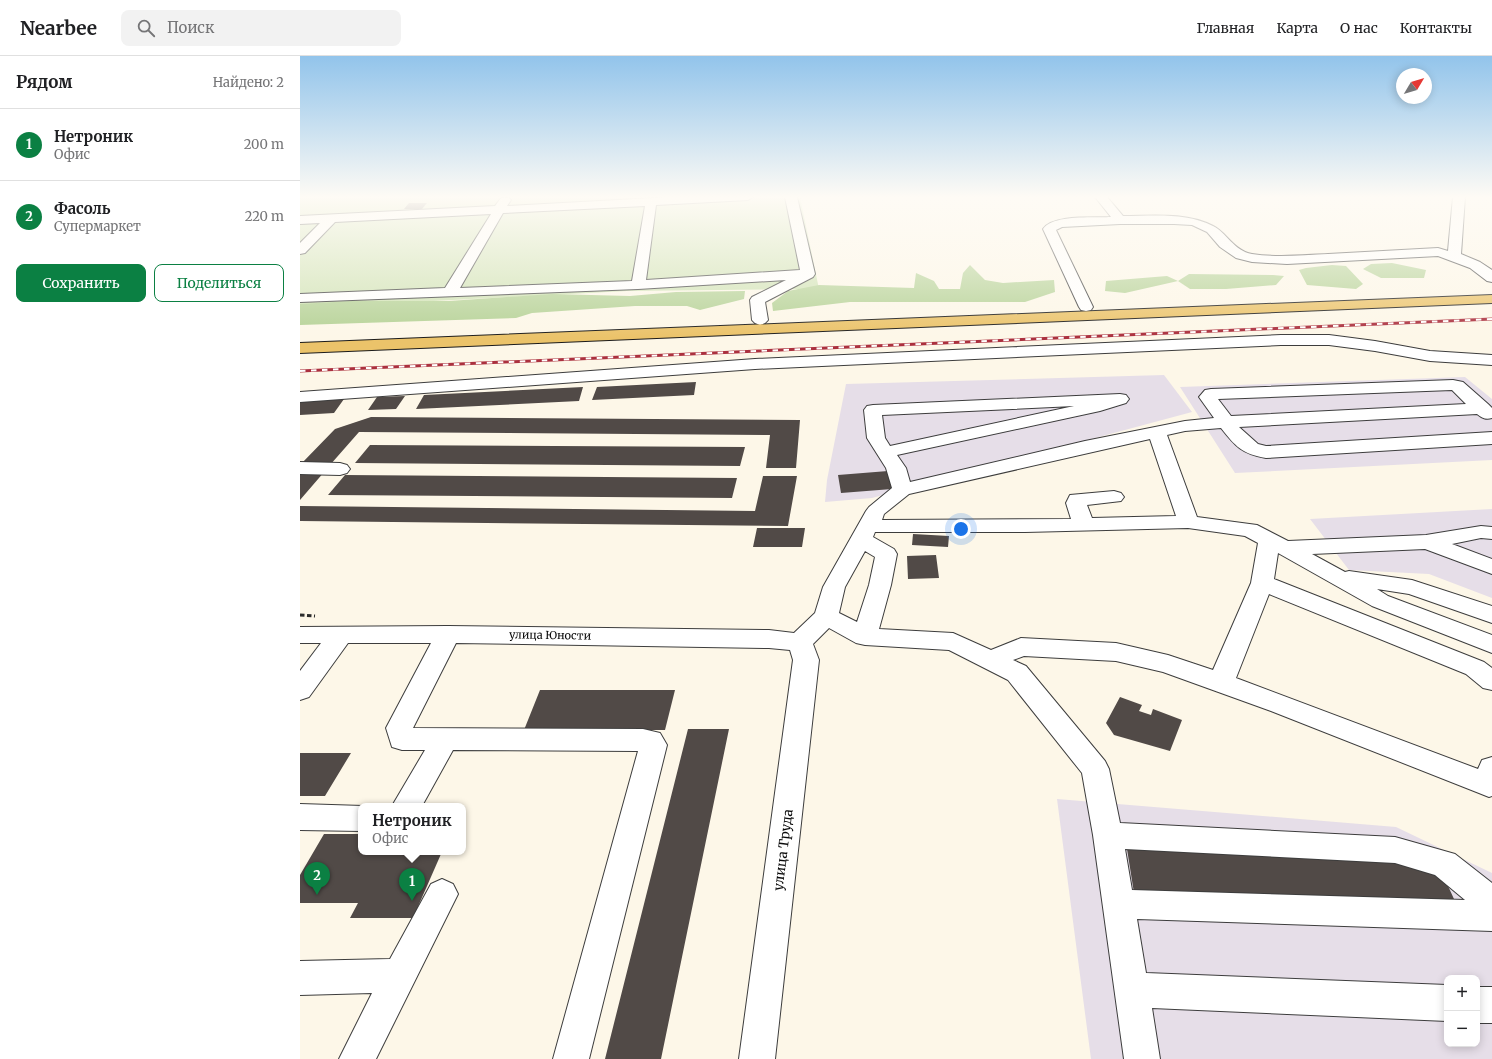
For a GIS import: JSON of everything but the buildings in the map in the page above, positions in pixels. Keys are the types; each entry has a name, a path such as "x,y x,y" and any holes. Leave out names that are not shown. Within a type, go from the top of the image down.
{"main road":[{"path":"300,339 1492,290"},
{"path":"300,348 1492,299"}],"street":[{"path":"450,292 479,244"},
{"path":"638,285 644,244"},
{"path":"801,244 808,274"},
{"path":"1056,244 1086,306"},
{"path":"1226,244 1241,255 1252,258 1287,260 1438,252 1454,255 1489,273 1492,278"},
{"path":"1454,255 1455,244"},
{"path":"300,298 638,285 808,274"},
{"path":"760,320 756,300 808,274"},
{"path":"300,397 755,364 1281,340 1329,340 1375,346 1430,356 1492,360"},
{"path":"1487,413 1453,385 1211,394 1208,397 1225,422 1249,447 1256,451 1266,452 1492,438"},
{"path":"887,452 1100,406 1120,399 873,410 876,438 887,452 896,468 902,490"},
{"path":"800,642 826,616 834,587 876,511 902,490 1085,447 1185,426 1225,422 1487,413"},
{"path":"1157,432 1188,522"},
{"path":"300,468 340,469"},
{"path":"1084,525 1076,503 1077,499 1114,497"},
{"path":"864,532 1188,522 1250,530 1380,601 1492,644"},
{"path":"864,532 886,554 880,585 865,637"},
{"path":"1276,544 1426,542 1481,532 1492,533"},
{"path":"1426,542 1492,567"},
{"path":"1221,683 1262,583 1276,544"},
{"path":"1337,577 1412,587 1492,615"},
{"path":"1262,583 1474,668 1492,681"},
{"path":"826,616 865,637 953,642 1017,673 1095,769 1108,835 1142,1059"},
{"path":"300,690 341,634"},
{"path":"448,634 399,728 402,739 642,740 650,741 653,745 571,1059"},
{"name":"улица Юности","path":"300,635 448,634 770,639 800,642"},
{"name":"улица Труда","path":"757,1059 806,660 800,642"},
{"path":"991,660 1021,646 1116,652 1168,664 1288,707 1489,785 1492,768"},
{"path":"409,803 445,739"},
{"path":"300,817 358,818"},
{"path":"1108,835 1395,850 1444,864 1492,902"},
{"path":"357,1059 442,894"},
{"path":"1119,904 1492,916"},
{"path":"300,978 400,976"},
{"path":"1132,990 1444,1003"},
{"path":"1480,1005 1492,1005"}],"shaded area":[{"path":"1164,375 1192,412 872,498 825,502 827,480 846,384"},
{"path":"1465,377 1492,399 1492,460 1235,473 1180,387"},
{"path":"1492,509 1492,598 1429,574 1349,570 1310,519"},
{"path":"1057,799 1396,827 1492,873 1492,1059 1091,1059"}],"green space":[{"path":"300,244 810,244 819,289 627,291 300,308"},
{"path":"1392,263 1426,270 1424,278 1381,278 1363,269 1371,264"},
{"path":"970,265 985,280 1003,283 1054,280 1055,292 1025,302 850,302 773,311 772,303 788,291 819,285 914,288 916,273 934,281 939,289 960,289 963,273"},
{"path":"1332,265 1346,266 1363,284 1356,289 1307,285 1299,270"},
{"path":"1189,274 1284,276 1276,285 1226,289 1190,289 1178,281"},
{"path":"1167,276 1178,281 1125,293 1105,291 1106,281"},
{"path":"745,291 744,299 700,310 687,306 635,306 532,313 516,318 300,325 300,304 351,301 449,301 552,294 630,296 676,292"}],"railway":[{"path":"300,371 1492,319"}],"place":[{"name":"Фасоль","path":"317,895"},
{"name":"Нетроник","path":"412,901"}]}
